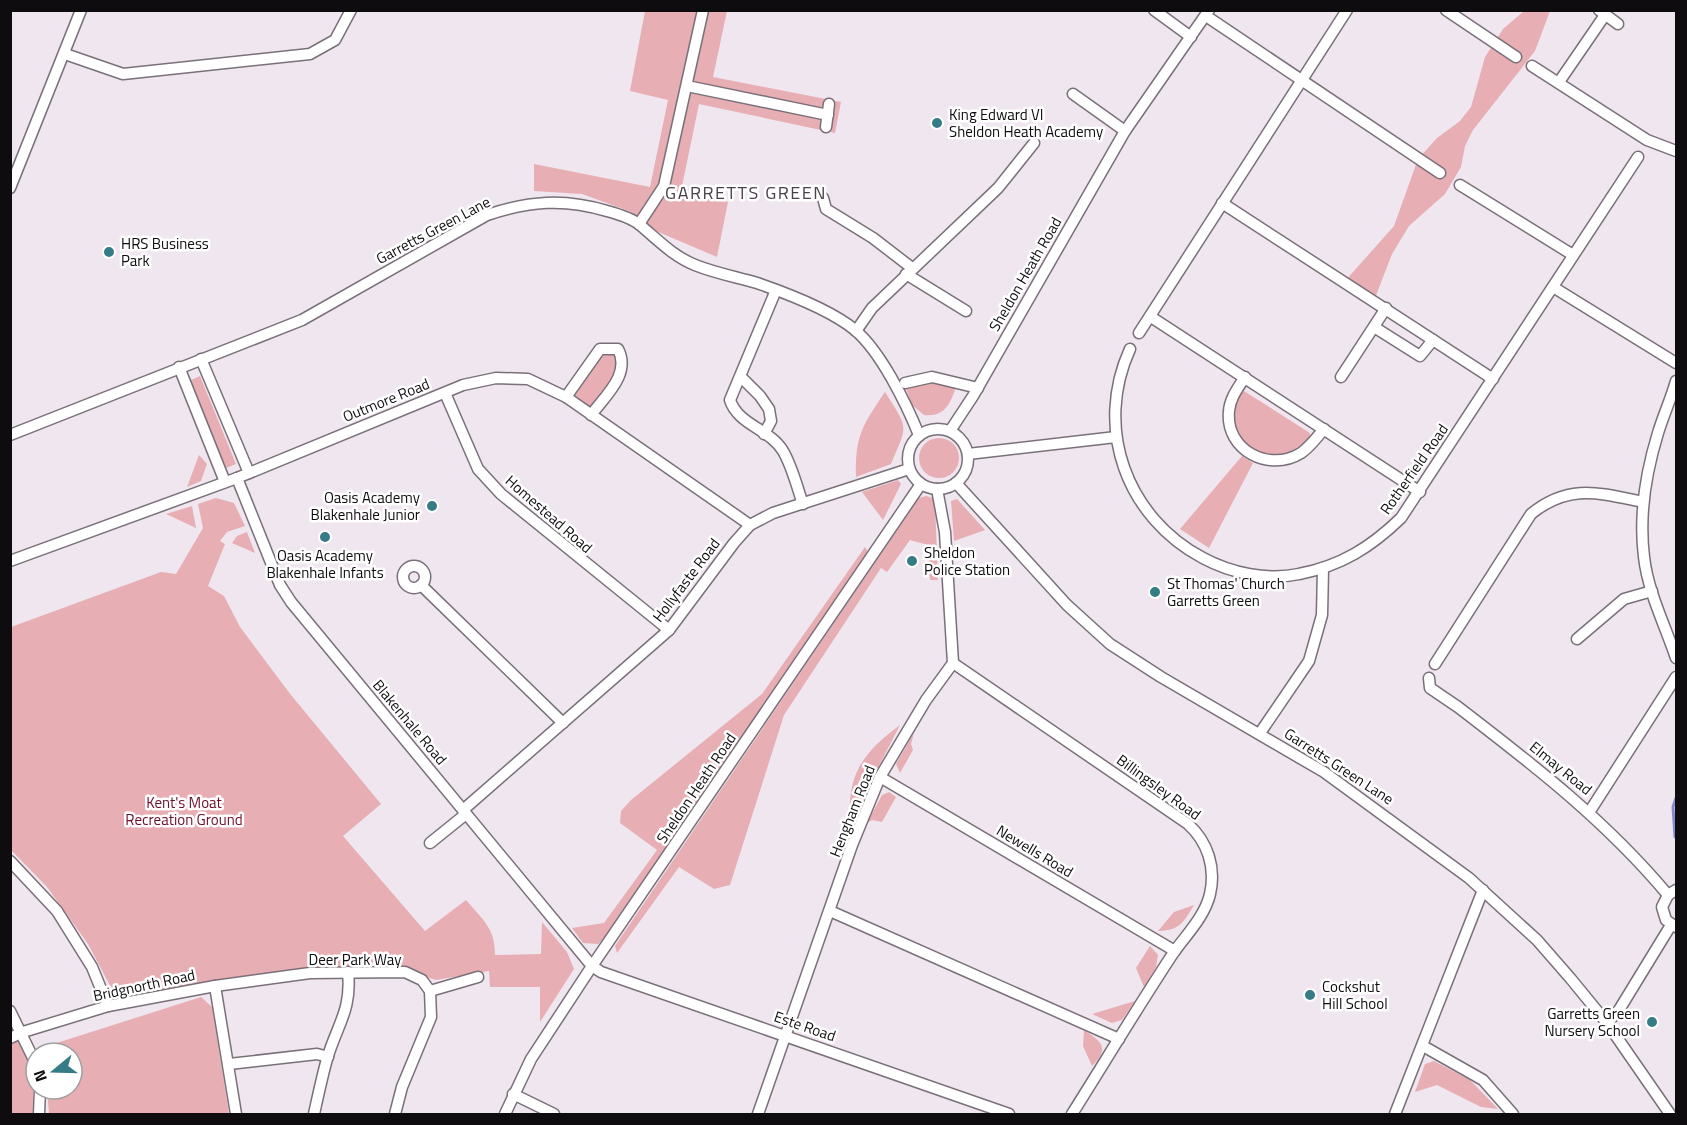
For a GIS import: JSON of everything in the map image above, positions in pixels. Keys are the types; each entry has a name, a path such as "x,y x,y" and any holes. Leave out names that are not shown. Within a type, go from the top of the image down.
{"street":[{"path":"10,188 81,10"},
{"path":"65,54 123,74 310,54 335,40 351,10"},
{"path":"639,224 664,186 703,10"},
{"path":"1154,10 1191,37"},
{"path":"1139,333 1347,10"},
{"path":"1446,10 1516,57"},
{"path":"1208,13 1301,82 1440,173"},
{"name":"Sheldon Heath Road","path":"950,431 978,388 1125,131 1208,13"},
{"path":"1559,82 1602,13 1618,24"},
{"path":"1532,66 1647,140 1677,151"},
{"path":"687,86 829,110 826,127"},
{"path":"1073,94 1125,131"},
{"path":"856,331 872,308 998,188 1034,143"},
{"name":"Rotherfield Road","path":"1130,349 1120,373 1116,400 1116,437 1121,462 1145,510 1174,540 1214,564 1250,574 1298,575 1323,568 1351,557 1378,540 1401,518 1638,157"},
{"path":"1460,185 1573,255"},
{"name":"Garretts Green Lane","path":"10,435 302,320 487,215 516,206 559,201 587,205 639,224 668,250 694,265 776,290 831,315 856,331 895,384 919,435"},
{"path":"1222,203 1493,379"},
{"path":"823,206 873,238 909,271 966,311"},
{"path":"1553,287 1675,363"},
{"path":"776,290 730,400 734,413 783,451 803,504"},
{"path":"1341,377 1386,308"},
{"path":"1151,317 1420,492"},
{"path":"1374,327 1420,356 1433,339"},
{"path":"566,397 600,349 618,349 624,359 622,373 591,415"},
{"path":"201,359 249,473"},
{"path":"179,368 225,482"},
{"path":"741,377 769,409 771,421 764,434"},
{"path":"904,383 932,377 978,388"},
{"path":"1245,377 1231,402 1229,420 1236,438 1254,457 1266,461 1294,456 1310,446 1324,429"},
{"name":"Outmore Road","path":"10,561 237,478 481,380 528,380 566,397 750,525"},
{"path":"1677,381 1657,434 1643,502 1644,558 1652,591 1677,658"},
{"name":"Homestead Road","path":"445,393 478,469 501,494 669,630"},
{"path":"933,429 950,431 964,443 968,454 967,467 956,483 937,489 921,484 909,469 909,449 919,435 933,429"},
{"path":"968,454 1116,437"},
{"name":"Hollyfaste Road","path":"430,843 669,630 750,525 772,513 909,469"},
{"name":"Blakenhale Road","path":"237,478 280,585 291,602 592,966"},
{"name":"Garretts Green Lane","path":"956,483 1067,605 1110,644 1161,677 1260,733 1359,796 1483,890 1537,940 1607,1023 1670,1114"},
{"name":"Sheldon Heath Road","path":"505,1114 531,1059 592,966 921,484"},
{"path":"937,489 945,532 953,663"},
{"path":"1435,664 1531,514 1548,501 1571,493 1601,494 1643,502"},
{"path":"1260,733 1309,661 1322,615 1323,568"},
{"path":"421,585 563,723"},
{"path":"1577,639 1624,599 1652,591"},
{"name":"Hengham Road","path":"758,1114 852,845 880,777 926,700 953,663"},
{"name":"Billingsley Road","path":"953,663 1188,824 1200,838 1211,862 1213,880 1210,897 1203,913 1175,951 1072,1114"},
{"path":"1590,811 1677,677"},
{"name":"Elmay Road","path":"1429,678 1430,688 1435,694 1458,707 1590,811 1672,892"},
{"name":"Newells Road","path":"880,777 1175,951"},
{"path":"10,861 57,911 92,967 108,1006"},
{"path":"1395,1114 1483,890"},
{"path":"1607,1023 1674,926 1666,920 1662,907 1672,892"},
{"path":"830,911 1119,1039"},
{"name":"Este Road","path":"592,966 601,972 1009,1114"},
{"path":"314,1114 328,1057 347,1012 350,990 348,972"},
{"name":"Deer Park Way","path":"215,986 301,974 405,972 422,980 430,991"},
{"path":"395,1114 402,1087 431,1017 430,991 478,977"},
{"name":"Bridgnorth Road","path":"10,1038 108,1006 215,986 236,1114"},
{"path":"10,1011 27,1041"},
{"path":"1423,1046 1483,1080 1513,1114"},
{"path":"229,1064 317,1054 328,1057"},
{"path":"513,1094 554,1114"}],"green space":[{"path":"645,11 727,11 713,77 841,102 835,133 699,104 681,191 728,202 717,257 656,231 629,211 582,194 534,191 534,164 650,187 668,100 630,91"},
{"path":"1524,11 1550,11 1535,51 1473,130 1465,146 1461,167 1445,194 1409,226 1392,254 1375,298 1345,281 1394,226 1418,159 1437,138 1460,121 1471,107 1485,57 1503,29"},
{"path":"610,347 624,359 591,415 566,397 600,349"},
{"path":"200,376 236,464 224,469 189,381"},
{"path":"925,382 956,387 949,404 942,412 924,415 912,405 905,386"},
{"path":"1244,391 1310,433 1309,438 1290,452 1272,456 1257,452 1246,443 1238,430 1234,416 1236,402"},
{"path":"885,392 902,421 901,441 891,464 856,477 857,451 861,432"},
{"path":"939,438 947,439 953,444 958,450 958,466 953,472 947,477 939,478 931,477 925,472 920,466 919,458 920,450 925,444 931,439"},
{"path":"199,455 207,464 201,481 187,487"},
{"path":"1242,456 1253,463 1209,548 1180,529"},
{"path":"898,480 901,484 883,520 862,492"},
{"path":"926,496 933,498 935,503 938,580 930,580 928,545 910,540 887,572 881,568 784,715 730,885 714,889 679,867 617,953 615,946 919,498"},
{"name":"Kent's Moat Recreation Ground","path":"216,498 234,503 245,526 227,532 220,541 225,544 208,586 224,596 240,627 291,695 381,804 343,836 425,931 466,900 483,919 490,931 495,955 541,954 542,922 567,952 574,969 540,1022 540,987 490,987 489,971 436,980 377,962 115,995 88,944 47,887 11,850 11,627 161,572 176,574 203,528 198,504"},
{"path":"957,499 985,530 954,541 951,501"},
{"path":"192,506 196,528 166,514"},
{"path":"247,532 255,553 232,543 237,536"},
{"path":"865,547 868,552 672,843 603,940 598,944 583,943 572,928 604,923 657,850 620,823 621,811 631,800 762,694"},
{"path":"900,725 850,822 851,790 860,766 876,745"},
{"path":"914,733 911,744 913,750 900,773 896,764"},
{"path":"889,792 896,797 882,822 872,820 867,823 882,795"},
{"path":"1194,905 1176,927 1158,931 1174,912"},
{"path":"1150,946 1158,955 1156,967 1144,987 1136,968"},
{"path":"201,997 212,1007 229,1114 49,1114 48,1101 84,1101 84,1041 63,1041"},
{"path":"1135,1001 1122,1020 1112,1023 1092,1014"},
{"path":"1084,1030 1102,1046 1098,1060 1092,1066 1083,1046"},
{"path":"17,1041 24,1047 24,1101 33,1101 33,1114 11,1114 11,1044"},
{"path":"1434,1061 1470,1080 1498,1109 1481,1107 1437,1085 1415,1092 1425,1064"}],"waterway":[{"path":"1675,837 1673,807 1676,798"}],"place":[{"name":"King Edward VI Sheldon Heath Academy","path":"937,123"},
{"name":"HRS Business Park","path":"109,252"},
{"name":"Oasis Academy Blakenhale Junior","path":"432,506"},
{"name":"Oasis Academy Blakenhale Infants","path":"325,537"},
{"name":"Sheldon Police Station","path":"912,561"},
{"name":"St Thomas' Church Garretts Green","path":"1155,592"},
{"name":"Cockshut Hill School","path":"1310,995"},
{"name":"Garretts Green Nursery School","path":"1652,1022"}],"district":[{"name":"GARRETTS GREEN","path":"746,192"}]}
